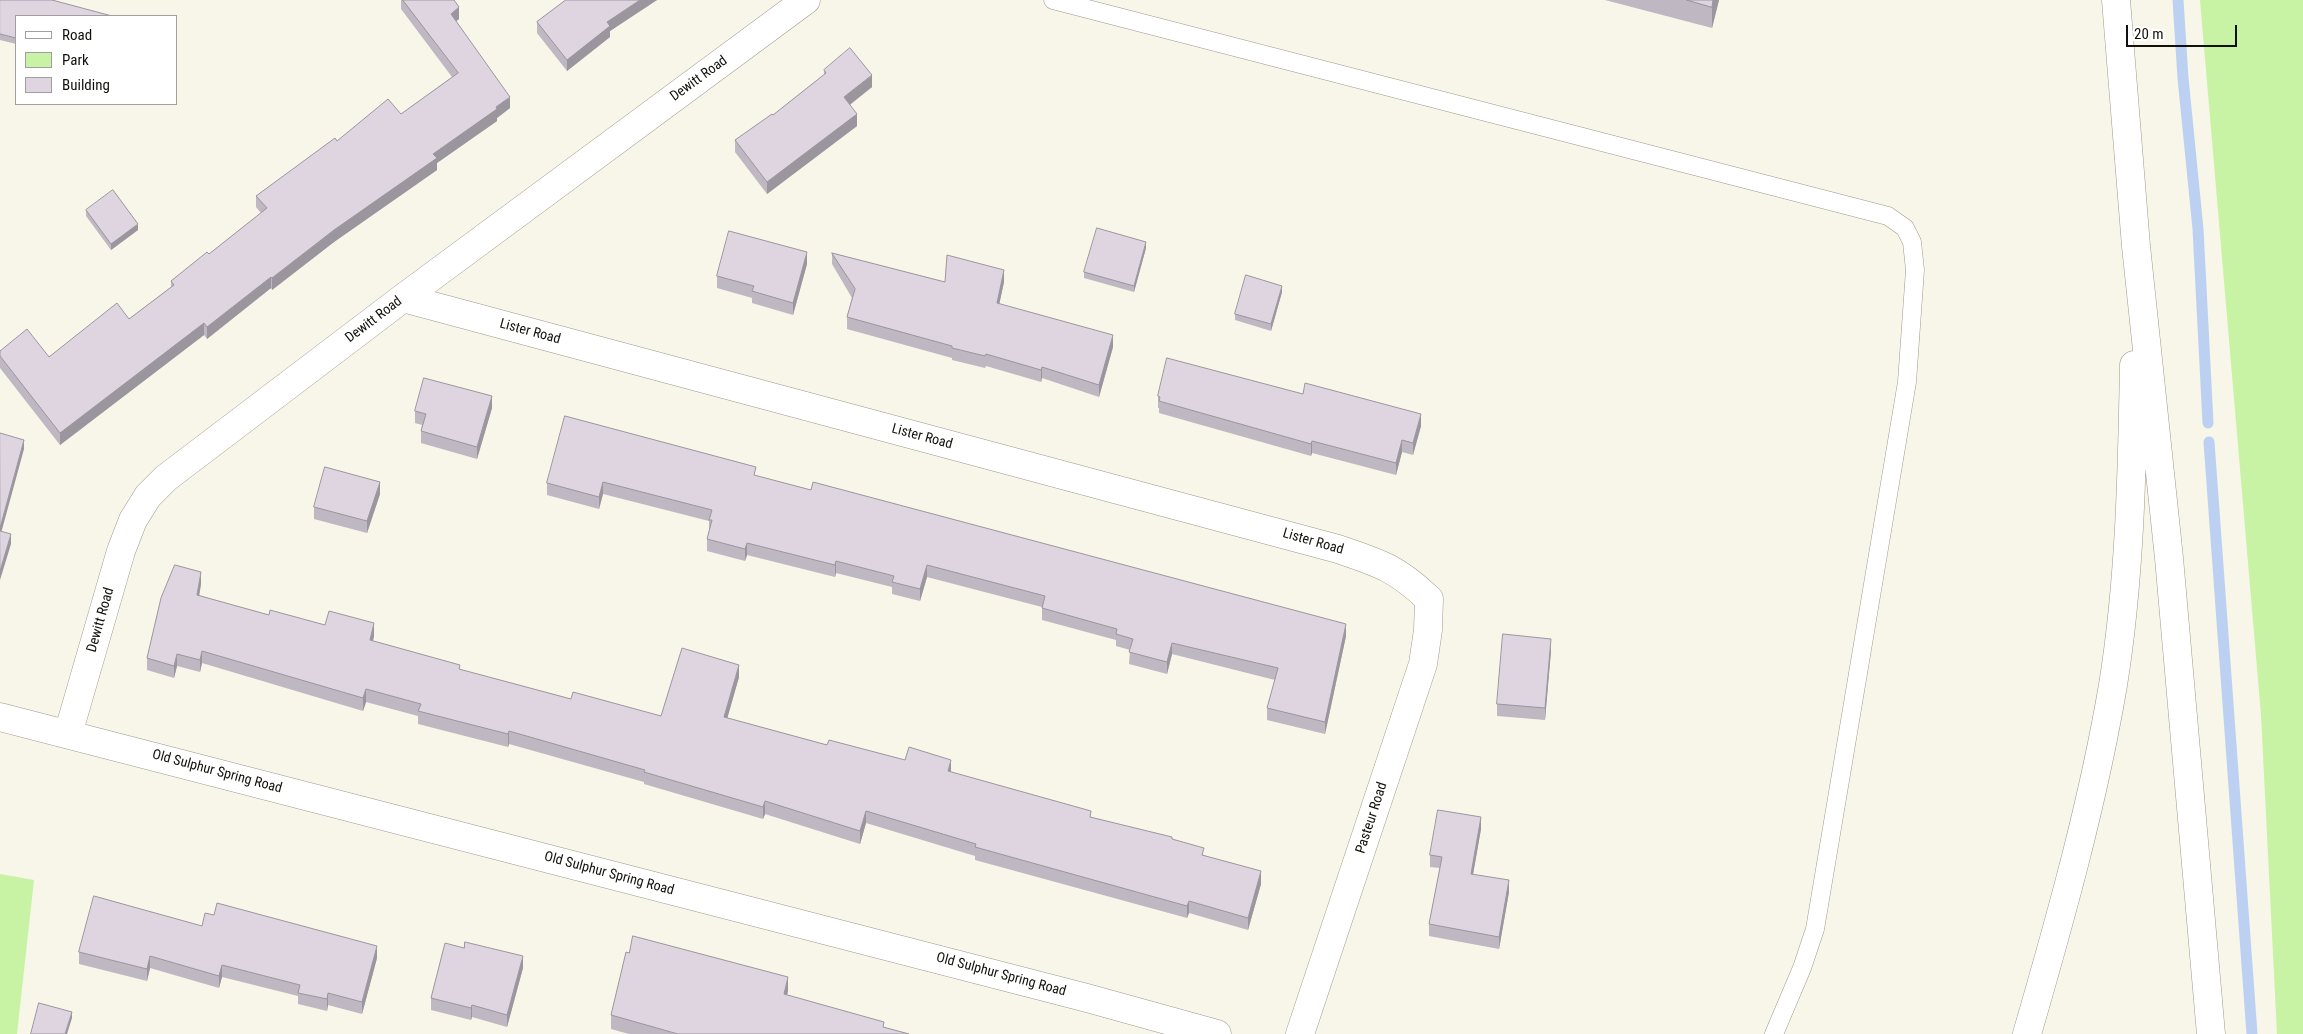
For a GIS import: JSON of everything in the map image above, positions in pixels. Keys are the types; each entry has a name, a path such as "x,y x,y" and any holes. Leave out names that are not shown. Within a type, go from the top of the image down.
{"main road":[{"name":"Dewitt Road","path":"68,734 121,551 133,520 148,496 166,478 403,298 806,0"},
{"path":"2116,0 2136,246 2169,558 2211,1034"},
{"path":"2027,1034 2081,833 2113,686 2122,618 2133,404 2136,246"},
{"name":"Lister Road","path":"403,298 1338,548 1384,564 1408,579 1429,599"},
{"name":"Pasteur Road","path":"1300,1034 1423,664 1428,630 1429,599"},
{"name":"Old Sulphur Spring Road","path":"0,716 1087,998 1217,1034"},
{"path":"2007,1034 2081,833"}],"lane":[{"path":"1053,0 1888,216 1905,228 1912,242 1915,270 1907,382 1815,929 1802,968 1774,1034"}],"green space":[{"path":"2200,0 2303,0 2303,1034 2277,1034 2261,715"},
{"path":"0,874 34,880 17,1034 0,1034"}],"building":[{"path":"0,0 52,0 108,15 15,15 15,38 0,34"},
{"path":"403,0 454,0 459,7 451,14 510,97 496,107 497,109 433,154 437,158 334,230 207,327 204,323 60,433 0,356 0,351 27,329 49,357 117,303 129,319 174,285 171,281 207,252 209,254 267,208 256,196 335,138 337,141 388,99 401,114 458,73"},
{"path":"566,0 640,0 607,22 610,26 567,60 537,22"},
{"path":"1687,0 1713,0 1712,7"},
{"path":"850,48 872,75 844,97 857,114 767,182 735,140 773,115 826,73 824,70"},
{"path":"113,190 138,224 111,244 86,210"},
{"path":"1097,228 1146,242 1134,286 1084,272"},
{"path":"729,231 807,252 793,303 752,291 754,286 717,276"},
{"path":"832,253 945,282 947,255 1004,270 997,303 1113,335 1099,385 1042,367 1041,370 986,354 985,356 952,348 952,346 847,317 855,289"},
{"path":"1246,275 1282,286 1271,324 1235,314"},
{"path":"1167,358 1303,394 1305,383 1421,414 1413,443 1402,440 1396,463 1312,441 1311,444 1159,401 1160,397 1158,396"},
{"path":"424,378 492,396 477,447 421,431 426,414 415,411"},
{"path":"565,416 756,467 754,475 811,490 813,482 1346,624 1325,722 1267,708 1278,668 1172,643 1167,662 1129,652 1133,639 1116,634 1117,629 1042,608 1045,596 927,565 920,589 892,582 894,576 836,561 835,565 747,543 745,549 707,539 712,520 709,520 712,510 603,482 599,497 547,483"},
{"path":"0,433 24,440 0,528"},
{"path":"325,467 380,482 367,521 314,507"},
{"path":"0,531 11,534 0,571"},
{"path":"175,565 201,572 197,595 269,615 270,610 325,625 329,611 374,623 370,640 460,665 459,669 571,699 573,692 661,716 682,648 739,665 724,717 827,745 829,740 905,760 909,747 951,760 948,771 1091,811 1090,817 1172,837 1172,839 1204,848 1202,855 1261,871 1248,918 1189,901 1187,906 975,847 976,844 866,811 860,831 765,801 763,807 644,772 645,770 509,731 508,734 418,711 421,704 366,689 363,698 202,651 200,660 177,654 174,666 147,658 161,598"},
{"path":"1503,634 1551,639 1545,708 1497,704"},
{"path":"1438,810 1481,817 1471,874 1509,880 1499,937 1429,924 1442,857 1430,855"},
{"path":"94,896 202,926 205,913 214,915 217,903 377,946 362,1002 328,993 327,999 298,993 300,985 222,965 219,976 150,956 147,969 79,952"},
{"path":"633,936 788,977 784,994 884,1022 883,1027 909,1034 678,1034 611,1015 626,952 629,953"},
{"path":"465,942 523,956 507,1015 472,1005 471,1008 431,998 445,943 464,948"},
{"path":"39,1003 72,1012 65,1034 31,1034"}],"waterway":[{"path":"2178,0 2183,78 2198,229 2208,423"},
{"path":"2209,442 2252,1034"}]}
